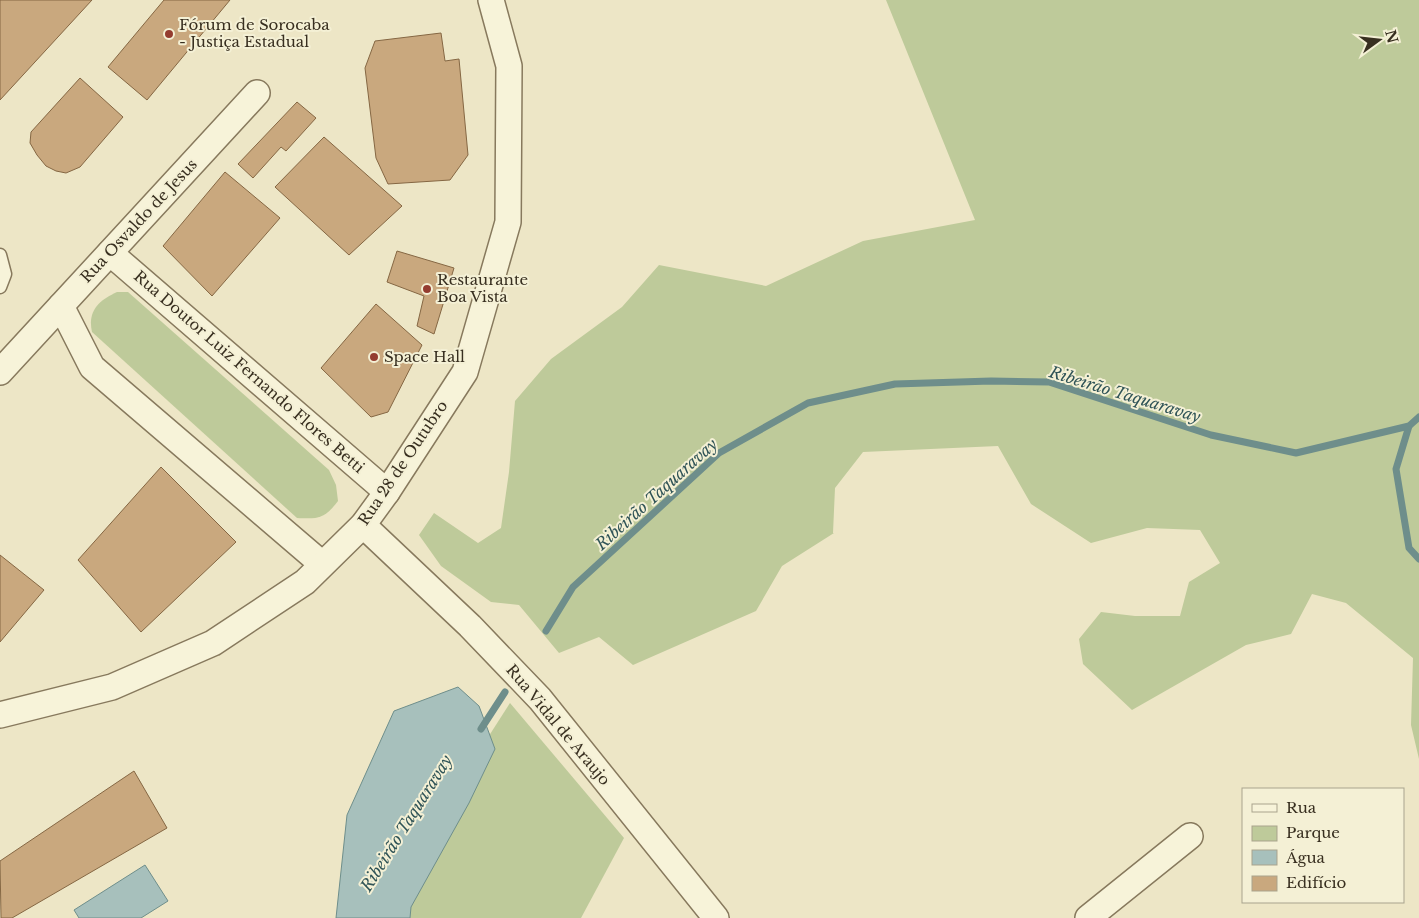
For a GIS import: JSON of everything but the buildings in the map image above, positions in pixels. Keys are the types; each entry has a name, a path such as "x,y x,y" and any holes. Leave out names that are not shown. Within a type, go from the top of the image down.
{"street":[{"name":"Rua 28 de Outubro","path":"0,714 112,687 213,643 305,582 363,525 387,492 465,372 508,222 509,66 491,0"},
{"name":"Rua Osvaldo de Jesus","path":"0,372 256,93"},
{"name":"Rua Doutor Luiz Fernando Flores Betti","path":"110,253 387,492"},
{"path":"62,306 92,367 322,564"},
{"name":"Rua Osvaldo de Jesus","path":"21,350 41,339 63,337 74,339 80,344"},
{"name":"Rua Vidal de Araujo","path":"363,525 470,626 540,699 716,918"},
{"path":"1088,918 1190,836"}],"lane":[{"path":"0,255 5,274 0,287"}],"green space":[{"path":"886,0 1419,0 1419,759 1411,725 1413,658 1346,603 1312,594 1291,634 1246,645 1132,710 1083,664 1079,639 1101,612 1135,616 1180,616 1189,582 1220,563 1200,530 1147,528 1091,543 1031,504 998,446 863,452 835,488 834,533 782,566 756,611 633,665 599,637 559,653 519,605 491,602 441,566 419,535 434,513 478,543 501,528 509,472 515,401 551,359 622,307 659,265 766,286 863,241 975,220"},
{"path":"117,292 128,292 329,470 336,485 338,501 325,515 316,518 297,518 92,332 91,318 96,307 100,302"},
{"path":"510,703 624,838 581,918 374,918 385,898"}],"water":[{"path":"458,687 479,706 495,749 469,803 411,907 410,918 336,918 347,815 394,711"},
{"path":"145,865 168,901 141,918 79,918 74,910"}],"waterway":[{"name":"Ribeirão Taquaravay","path":"546,631 573,587 719,453 808,403 895,384 991,381 1049,382 1211,435 1296,453 1409,426 1419,417"},
{"path":"1409,426 1396,469 1409,548 1419,559"},
{"name":"Ribeirão Taquaravay","path":"481,729 505,692"}],"place":[{"name":"Fórum de Sorocaba - Justiça Estadual","path":"169,34"},
{"name":"Restaurante Boa Vista","path":"427,289"},
{"name":"Space Hall","path":"374,357"}]}
